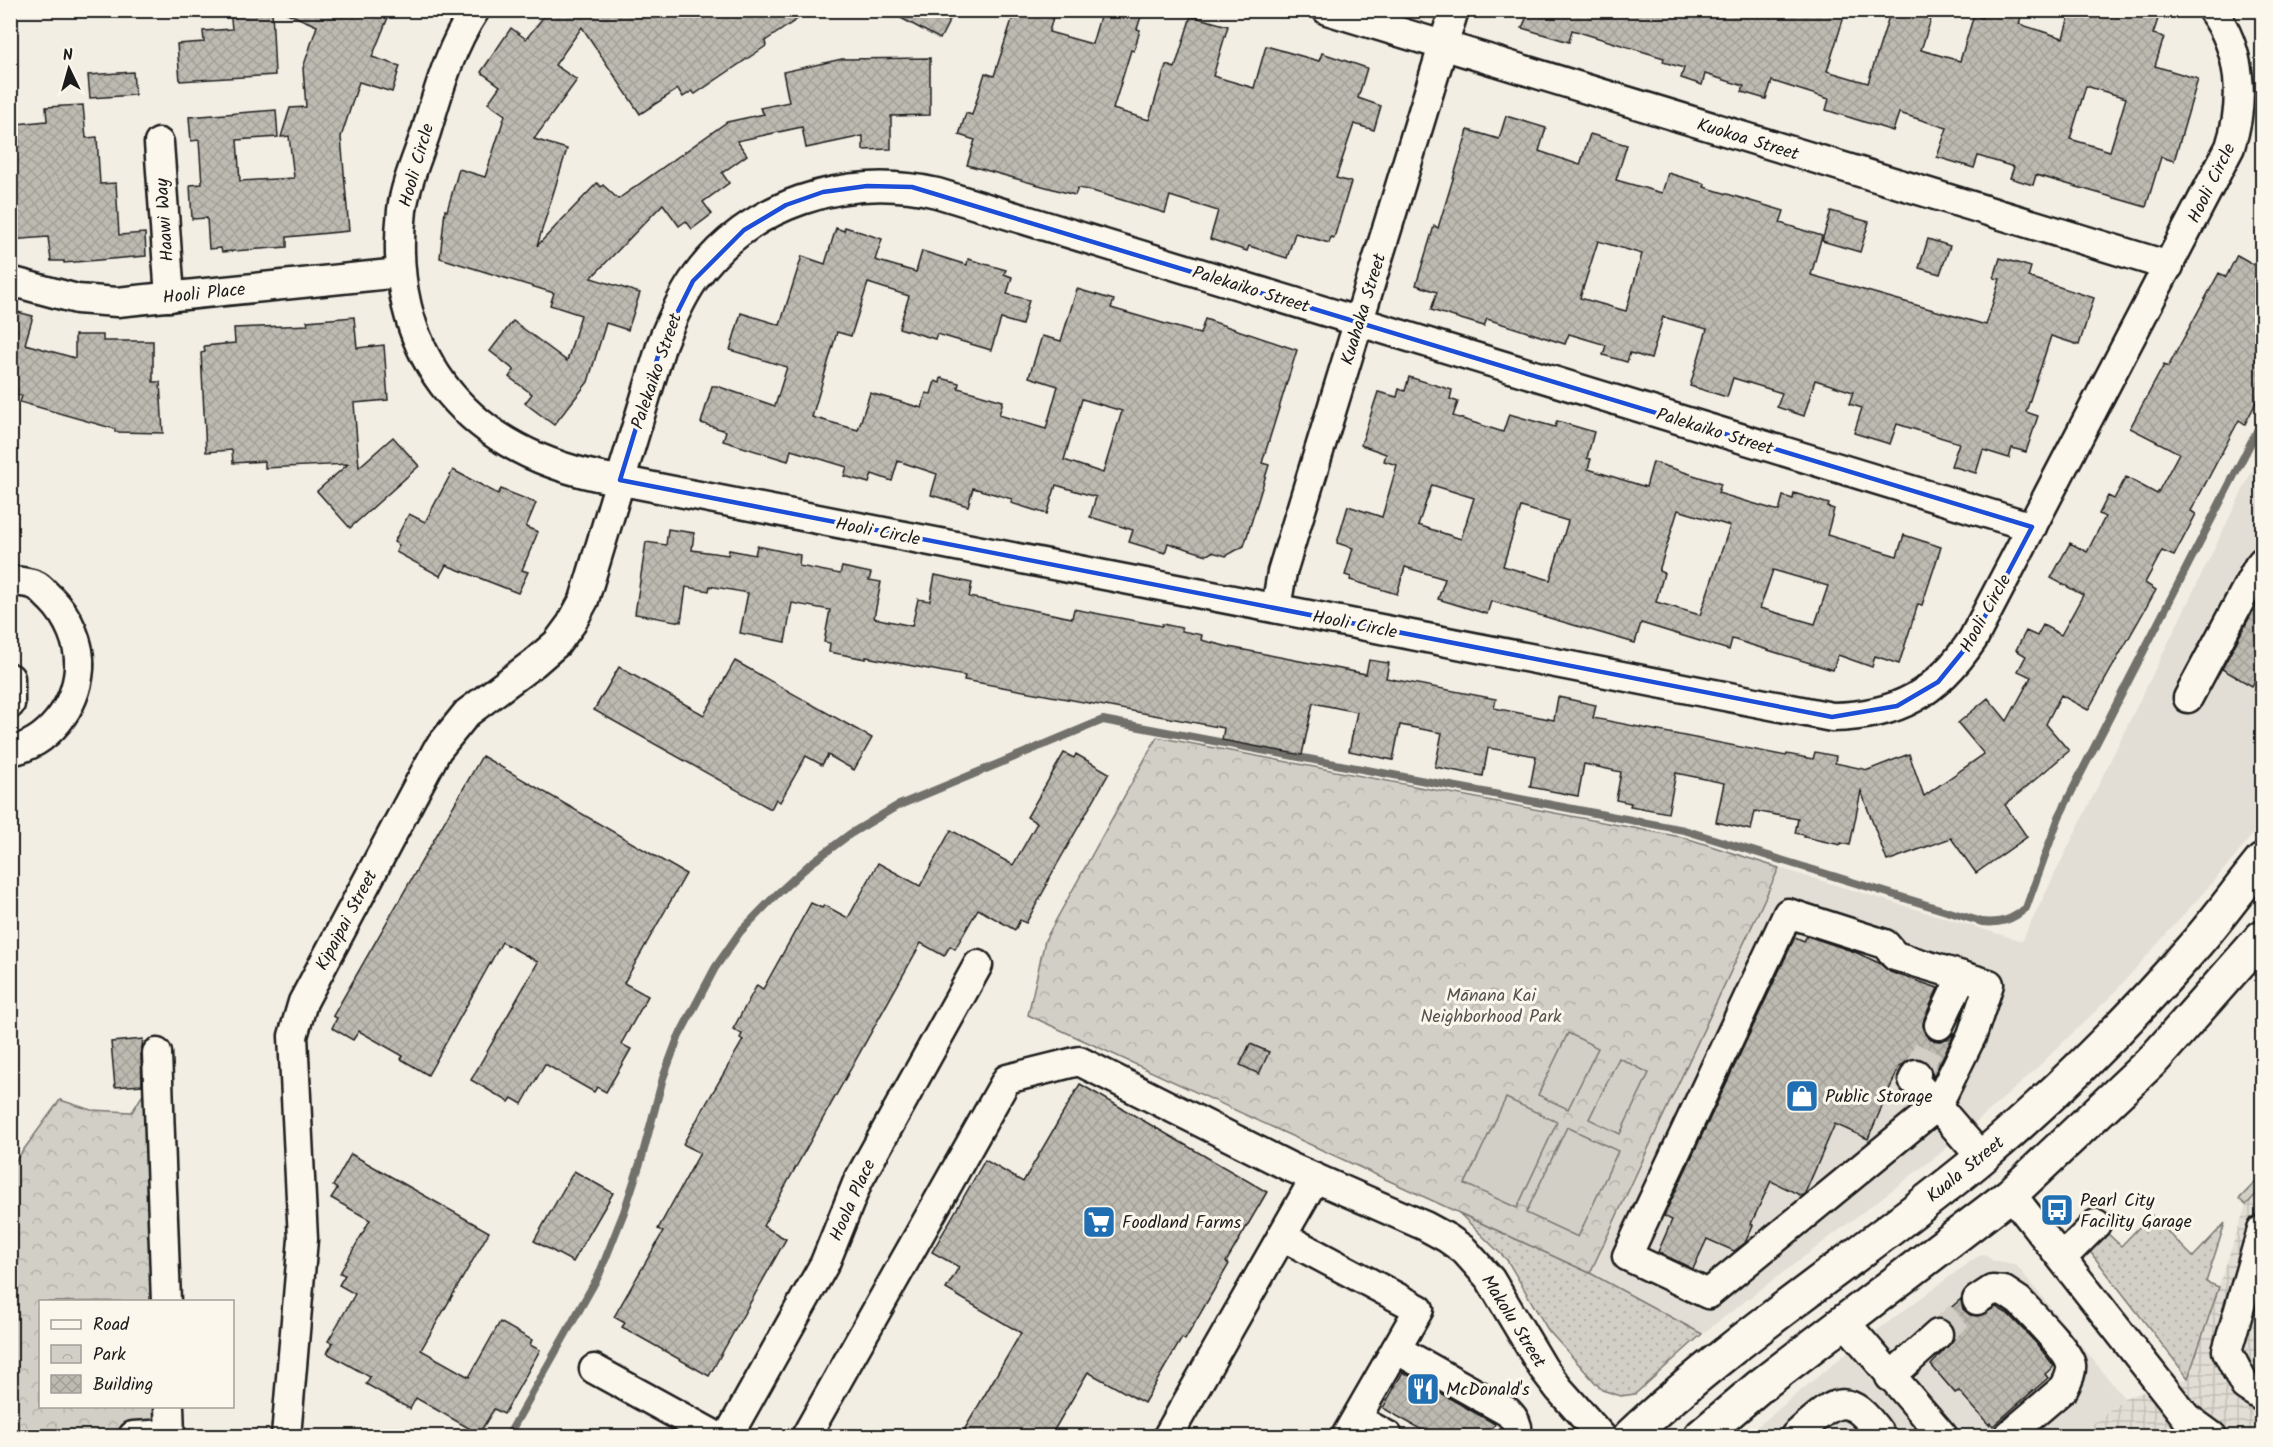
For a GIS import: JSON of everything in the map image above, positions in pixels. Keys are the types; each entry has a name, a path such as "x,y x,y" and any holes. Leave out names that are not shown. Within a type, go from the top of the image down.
{"main road":[{"name":"Kuala Street","path":"1630,1437 1769,1319 1981,1157 2062,1084 2121,1026 2196,945 2262,861"},
{"path":"1701,1437 1760,1386 2010,1194 2155,1058 2262,938"},
{"path":"1981,1157 2010,1194"}],"street":[{"name":"Hooli Circle","path":"475,10 454,45 403,207 399,241 400,273 407,309 418,343 443,384 466,411 496,436 543,461 573,471 1821,714 1852,717 1897,706 1919,696 1957,664 1973,639 2224,160 2237,121 2239,86 2236,62 2227,35 2212,10"},
{"name":"Kuokoa Street","path":"1327,10 2169,266"},
{"name":"Kuahaka Street","path":"1276,608 1282,572 1454,10"},
{"name":"Haawi Way","path":"159,143 170,297"},
{"name":"Palekaiko Street","path":"620,480 662,343 675,310 693,281 723,247 744,230 786,205 823,192 885,186 912,187 937,193 2032,527"},
{"name":"Hooli Place","path":"10,281 100,302 400,273"},
{"name":"Kipaipai Street","path":"286,1437 303,1239 293,1035 303,1002 437,750 467,713 534,663 556,643 571,624 584,600 620,480"},
{"path":"2188,698 2262,562"},
{"path":"10,580 37,586 62,610 76,639 79,669 70,704 49,732 27,748 10,751"},
{"path":"10,678 10,704"},
{"path":"1788,914 1885,944 1895,956 1989,984 1972,1035 1937,1106 1708,1294 1627,1256 1788,914"},
{"name":"Hoola Place","path":"728,1437 825,1263 858,1181 978,965"},
{"path":"1939,1025 1962,976"},
{"path":"157,1053 166,1300"},
{"name":"Makolu Street","path":"806,1437 1007,1079 1079,1061 1290,1167 1425,1226 1464,1250 1490,1279 1533,1351 1559,1389 1601,1437"},
{"path":"1916,1074 1913,1080 1981,1157"},
{"path":"1168,1437 1316,1178"},
{"path":"2010,1194 2186,1417 2212,1437"},
{"path":"2062,1258 2096,1224"},
{"path":"2262,1230 2227,1351 2245,1386 2262,1397"},
{"path":"1282,1236 1419,1309 1351,1428 1388,1437"},
{"path":"1977,1300 1987,1292 1998,1290 2011,1294 2067,1354 2071,1365 2070,1377 2064,1388 2008,1437"},
{"path":"1844,1321 1943,1437"},
{"path":"1890,1377 1938,1334"},
{"path":"1396,1349 1508,1412 1515,1419 1518,1437"},
{"path":"594,1369 716,1437"},
{"path":"1795,1437 1828,1408 1846,1405 1859,1410 1881,1437"},
{"path":"133,1437 170,1426"}],"highlighted area":[{"path":"867,186 912,187 2032,527 1973,639 1938,682 1897,706 1832,717 620,480 662,343 693,281 744,230 786,205 823,192"}],"shaded area":[{"path":"2262,451 2262,822 2235,857 2111,996 2021,1083 1937,1156 1702,1334 1590,1273 1779,868 2022,941"},
{"path":"2262,1188 2262,1436 2078,1436 2124,1398 2188,1378 2246,1205"},
{"path":"1984,1254 1992,1260 2016,1265 2124,1398 2078,1436 1746,1436 1849,1351 1975,1258"}],"green space":[{"name":"Mānana Kai Neighborhood Park","path":"1157,737 1686,838 1779,868 1590,1273 1028,1015 1045,940"},
{"path":"1568,1033 1598,1048 1568,1109 1538,1095"},
{"path":"1619,1058 1649,1073 1620,1134 1589,1119"},
{"path":"152,1080 159,1300 39,1300 39,1408 162,1408 162,1436 11,1436 11,1167 60,1100 91,1110 132,1112"},
{"path":"1506,1098 1557,1122 1517,1208 1465,1184"},
{"path":"1567,1127 1618,1151 1578,1237 1526,1213"},
{"path":"2262,1175 2262,1188 2246,1205 2239,1199"},
{"path":"1459,1213 1590,1273 1702,1334 1635,1394 1621,1396 1602,1390 1548,1330 1507,1260"},
{"path":"2151,1215 2193,1257 2225,1223 2206,1282 2219,1287 2188,1378 2088,1249 2107,1233 2121,1246"}],"building":[{"path":"230,10 272,10 275,75 180,81 177,44 204,42 203,31 232,29"},
{"path":"280,10 391,10 372,57 400,66 392,92 359,82 341,137 349,231 287,237 287,247 222,252 221,248 209,249 207,218 192,219 190,185 202,184 199,140 191,141 189,117 276,110 278,137 237,140 240,181 294,178 289,136 281,137 290,108 306,107 303,68 317,26"},
{"path":"549,10 811,10 765,41 766,46 695,94 692,91 683,97 678,89 640,114 582,27 555,65 577,80 534,139 567,149 537,246 597,183 601,187 603,185 618,199 727,122 764,114 760,108 789,102 783,72 842,59 930,58 930,115 891,116 891,149 863,150 863,136 806,148 802,127 737,141 747,155 722,173 729,183 703,202 712,214 692,229 686,221 679,226 663,204 591,278 640,293 628,330 606,323 588,382 554,425 525,403 532,394 509,377 514,370 490,351 513,321 567,361 581,315 550,305 554,293 440,258 445,210 447,211 459,169 485,177 505,115 488,103 500,86 481,72 511,28 526,39"},
{"path":"886,10 955,10 940,39"},
{"path":"1015,10 1055,10 1049,32 1092,44 1102,10 1143,10 1134,51 1131,50 1113,109 1149,120 1166,65 1175,68 1191,16 1228,26 1213,76 1254,88 1266,46 1319,61 1322,53 1367,68 1358,98 1381,106 1374,130 1354,124 1336,178 1351,182 1334,238 1331,237 1329,243 1295,233 1287,258 1249,246 1247,251 1210,239 1218,211 1170,196 1165,213 1089,190 1078,188 1075,195 967,165 975,140 959,135 966,113 972,115 985,73 994,76"},
{"path":"1524,10 1846,10 1827,71 1868,83 1891,10 1934,10 1921,50 1960,61 1974,15 1982,18 1984,10 2023,10 2019,24 2063,38 2071,10 2161,10 2153,34 2164,37 2155,66 2198,79 2174,161 2161,157 2146,207 2036,175 2033,185 2010,178 2014,167 1978,156 1974,168 1937,157 1947,128 1899,113 1893,131 1826,110 1829,99 1772,81 1766,99 1742,92 1744,86 1705,74 1702,85 1681,78 1684,68 1663,62 1664,58 1572,30 1569,42 1522,28 1527,16 1523,15","holes":["2086,86 2126,98 2110,151 2070,139"]},
{"path":"133,72 135,95 90,98 88,75"},
{"path":"83,105 86,138 97,137 100,184 116,183 119,235 145,233 146,256 64,263 64,261 51,261 48,237 10,240 10,147 19,146 17,124 47,121 46,107"},
{"path":"1506,116 1546,128 1539,151 1580,165 1590,134 1627,145 1616,180 1662,193 1668,173 1705,184 1704,187 1784,211 1780,223 1822,236 1811,275 1986,325 2000,279 1994,278 2000,258 2031,267 2028,277 2094,298 2079,345 2051,336 2026,412 2038,416 2026,452 2012,448 2009,458 1983,450 1976,473 1951,466 1959,443 1897,424 1890,444 1854,433 1862,408 1849,404 1853,392 1815,380 1804,416 1777,407 1782,393 1733,378 1727,397 1690,386 1707,329 1663,317 1651,359 1630,353 1627,362 1603,355 1606,345 1569,334 1565,344 1487,319 1484,326 1431,310 1437,292 1416,285 1434,226 1438,228 1468,130 1499,139","holes":["1598,241 1642,254 1626,311 1580,298"]},
{"path":"1831,211 1869,222 1860,252 1822,241"},
{"path":"845,227 882,239 875,260 916,272 922,251 967,265 968,259 1006,270 1004,274 1012,277 1007,294 1029,300 1022,325 1001,319 991,350 937,334 935,339 899,328 909,296 868,283 851,336 837,332 812,417 858,430 870,393 922,408 926,393 931,394 935,381 940,383 941,378 959,383 958,388 1003,401 999,415 1046,429 1058,386 1029,377 1042,336 1061,341 1077,289 1114,300 1111,308 1200,334 1205,319 1297,350 1262,463 1269,465 1244,546 1226,556 1212,552 1207,555 1168,543 1165,553 1129,542 1133,530 1090,517 1096,497 1056,485 1047,514 1011,503 1012,499 973,488 968,506 931,495 937,474 898,461 892,481 872,474 869,483 844,476 847,467 791,450 788,461 723,441 726,431 701,423 712,386 775,406 787,367 730,350 741,313 780,325 802,256 825,264 836,228 844,231","holes":["1082,399 1122,411 1103,473 1064,460"]},
{"path":"1928,239 1950,246 1940,274 1919,268"},
{"path":"2237,255 2262,269 2262,391 2245,424 2239,420 2191,511 2196,514 2174,556 2162,551 2145,583 2156,590 2088,710 2061,695 2046,724 2069,751 2005,805 2027,837 1976,873 1951,838 1887,861 1861,791 1850,845 1841,843 1841,845 1795,833 1798,819 1755,811 1751,830 1716,822 1724,783 1676,773 1668,813 1630,806 1631,803 1616,800 1621,772 1584,764 1578,796 1530,787 1536,756 1488,748 1483,776 1435,767 1442,733 1400,725 1393,760 1349,751 1357,712 1313,703 1302,755 1222,740 1224,728 964,680 965,676 829,652 830,643 824,642 830,610 792,603 785,642 740,633 748,593 710,586 709,591 686,587 681,622 635,614 646,542 666,545 668,529 694,533 692,550 728,555 729,550 755,555 757,546 800,555 799,566 840,574 842,567 871,573 869,580 881,582 874,618 912,626 918,599 930,601 935,575 972,583 969,597 1072,618 1074,609 1162,626 1162,624 1182,628 1182,631 1202,635 1201,640 1229,647 1366,674 1369,660 1389,663 1386,678 1496,699 1494,708 1554,720 1558,697 1596,705 1593,718 1786,756 1787,754 1813,759 1815,752 1836,756 1835,763 1868,770 1909,754 1924,796 1984,754 1958,723 1988,698 2007,721 2031,677 2018,671 2026,656 2016,650 2026,631 2037,636 2043,625 2061,635 2083,595 2051,578 2070,543 2087,552 2105,517 2099,514 2108,496 2114,499 2126,477 2157,494 2179,453 2130,428 2164,365 2168,367 2219,273 2226,277"},
{"path":"10,310 33,316 25,344 75,358 75,335 103,335 103,341 153,341 153,382 160,382 163,433 115,432 115,429 20,402 22,396 10,393"},
{"path":"354,317 357,348 384,345 388,400 354,403 359,467 393,437 419,466 350,528 317,491 348,464 265,468 265,461 233,463 232,450 206,452 201,353 205,352 204,346 235,343 234,328 308,325 307,321"},
{"path":"1409,377 1452,390 1450,399 1458,402 1453,416 1503,432 1509,414 1555,427 1557,421 1594,432 1587,458 1591,459 1588,469 1646,487 1653,462 1721,484 1718,493 1779,511 1783,496 1793,499 1794,493 1829,504 1828,507 1834,509 1827,535 1897,556 1904,535 1941,547 1922,605 1918,604 1899,664 1875,656 1872,667 1838,655 1833,670 1732,639 1729,650 1641,623 1635,643 1491,601 1487,614 1438,599 1445,579 1405,567 1397,594 1350,580 1351,577 1345,575 1353,548 1337,543 1348,506 1382,517 1397,465 1384,461 1386,454 1361,445 1378,392 1397,397 1399,389 1405,391","holes":["1432,485 1474,498 1461,539 1418,525","1521,507 1568,521 1550,580 1503,566","1678,510 1730,526 1700,615 1656,602 1664,573 1659,571","1773,570 1828,586 1815,624 1760,608"]},
{"path":"453,470 498,494 501,489 536,503 526,527 538,532 522,570 528,572 518,593 446,565 440,576 396,552 399,545 394,542 409,514 425,522"},
{"path":"2262,594 2262,667 2252,686 2222,669"},
{"path":"735,661 872,738 854,770 828,755 822,765 806,756 780,802 776,799 771,809 594,710 619,667 704,715"},
{"path":"1064,753 1074,758 1076,754 1109,773 1026,923 1020,920 1015,930 978,909 955,949 950,946 944,956 921,943 763,1226 786,1239 709,1376 622,1327 625,1323 614,1317 663,1232 658,1229 700,1153 683,1144 743,1040 740,1038 742,1034 733,1029 757,985 763,989 811,903 822,908 824,905 848,918 878,863 920,886 951,830 1013,865 1037,823 1027,817"},
{"path":"482,756 686,874 624,983 648,996 621,1044 631,1049 606,1092 597,1087 594,1092 545,1064 522,1104 512,1098 509,1102 471,1080 538,962 502,942 428,1075 401,1059 403,1056 359,1031 353,1040 332,1028 337,1018 333,1016"},
{"name":"Public Storage","path":"1807,936 1855,952 1879,963 1890,972 1938,988 1924,1019 1925,1034 1931,1040 1940,1041 1948,1039 1955,1032 1933,1077 1930,1065 1923,1059 1914,1058 1899,1067 1868,1139 1835,1124 1805,1193 1802,1196 1771,1181 1751,1224 1753,1225 1745,1243 1734,1251 1707,1239 1693,1269 1658,1252 1672,1220 1664,1216 1795,937 1804,941"},
{"path":"143,1039 142,1085 115,1087 111,1042"},
{"path":"1250,1044 1269,1052 1259,1074 1240,1065"},
{"name":"Foodland Farms","path":"1080,1084 1267,1192 1226,1262 1229,1264 1185,1340 1182,1338 1144,1403 1088,1372 1050,1437 960,1437 1021,1333 946,1289 959,1267 932,1252 985,1160 1023,1182"},
{"path":"351,1154 489,1232 421,1350 469,1377 500,1322 532,1340 530,1345 540,1350 504,1414 494,1409 479,1434 416,1398 410,1409 366,1384 370,1377 327,1353 333,1343 328,1341 355,1294 339,1285 345,1275 340,1273 370,1220 331,1198 337,1189 333,1186"},
{"path":"574,1171 613,1193 573,1262 534,1241"},
{"path":"1961,1299 1963,1309 1970,1315 1979,1316 1996,1307 2008,1314 2054,1366 2045,1374 2048,1378 1993,1426 1990,1423 1989,1425 1959,1391 1955,1393 1931,1365 1954,1339 1951,1323 1939,1318"},
{"name":"McDonald's","path":"1403,1372 1495,1424 1488,1437 1434,1437 1383,1408"}],"waterway":[{"path":"508,1436 599,1275 624,1212 642,1157 663,1078 678,1038 715,968 740,932 810,864 850,834 897,806 1103,720 1684,830 1982,922 2005,920 2016,916 2026,908 2059,817 2262,421"}],"tunnel":[{"path":"1916,1074 1939,1025"},
{"path":"1938,1334 1977,1300"}],"place":[{"name":"Public Storage","path":"1802,1096"},
{"name":"Pearl City Facility Garage","path":"2057,1210"},
{"name":"Foodland Farms","path":"1099,1222"},
{"name":"McDonald's","path":"1423,1389"}]}
